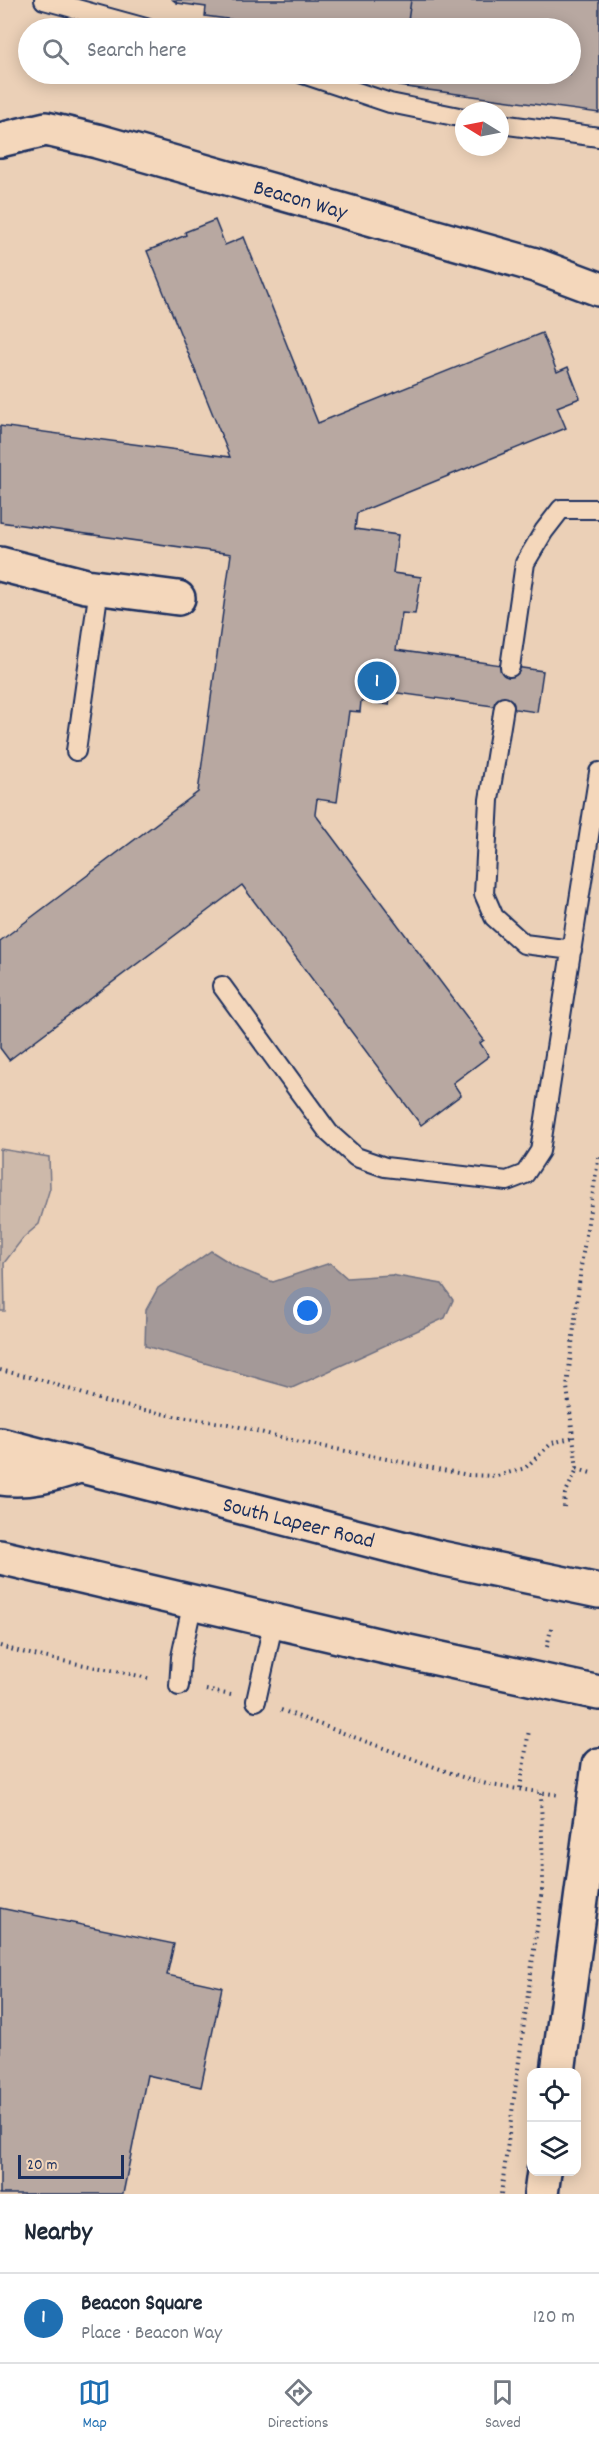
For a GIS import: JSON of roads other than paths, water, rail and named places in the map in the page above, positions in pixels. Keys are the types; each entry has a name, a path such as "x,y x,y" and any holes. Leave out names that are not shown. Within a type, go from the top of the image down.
{"main road":[{"name":"Beacon Way","path":"0,140 46,129 97,141 535,265 599,289"},
{"path":"0,564 99,588 178,598"},
{"name":"South Lapeer Road","path":"0,1445 436,1557 599,1592"},
{"path":"0,1478 22,1480 44,1477 81,1466"},
{"path":"0,1557 381,1646 599,1693"},
{"path":"559,2068 599,1765"},
{"path":"541,2194 543,2176"}],"lane":[{"path":"44,0 110,18"},
{"path":"333,84 390,103 455,116"},
{"path":"509,125 599,136"},
{"path":"510,666 525,563 544,531 561,509 599,509"},
{"path":"76,751 99,588"},
{"path":"504,707 489,800 484,894 494,917 524,944 572,950"},
{"path":"222,986 329,1133 356,1157 385,1167 507,1181 525,1174 540,1151 599,772"},
{"path":"179,1686 181,1657 193,1601"},
{"path":"256,1701 274,1620"}],"place":[{"name":"Beacon Square","path":"377,681"}]}
